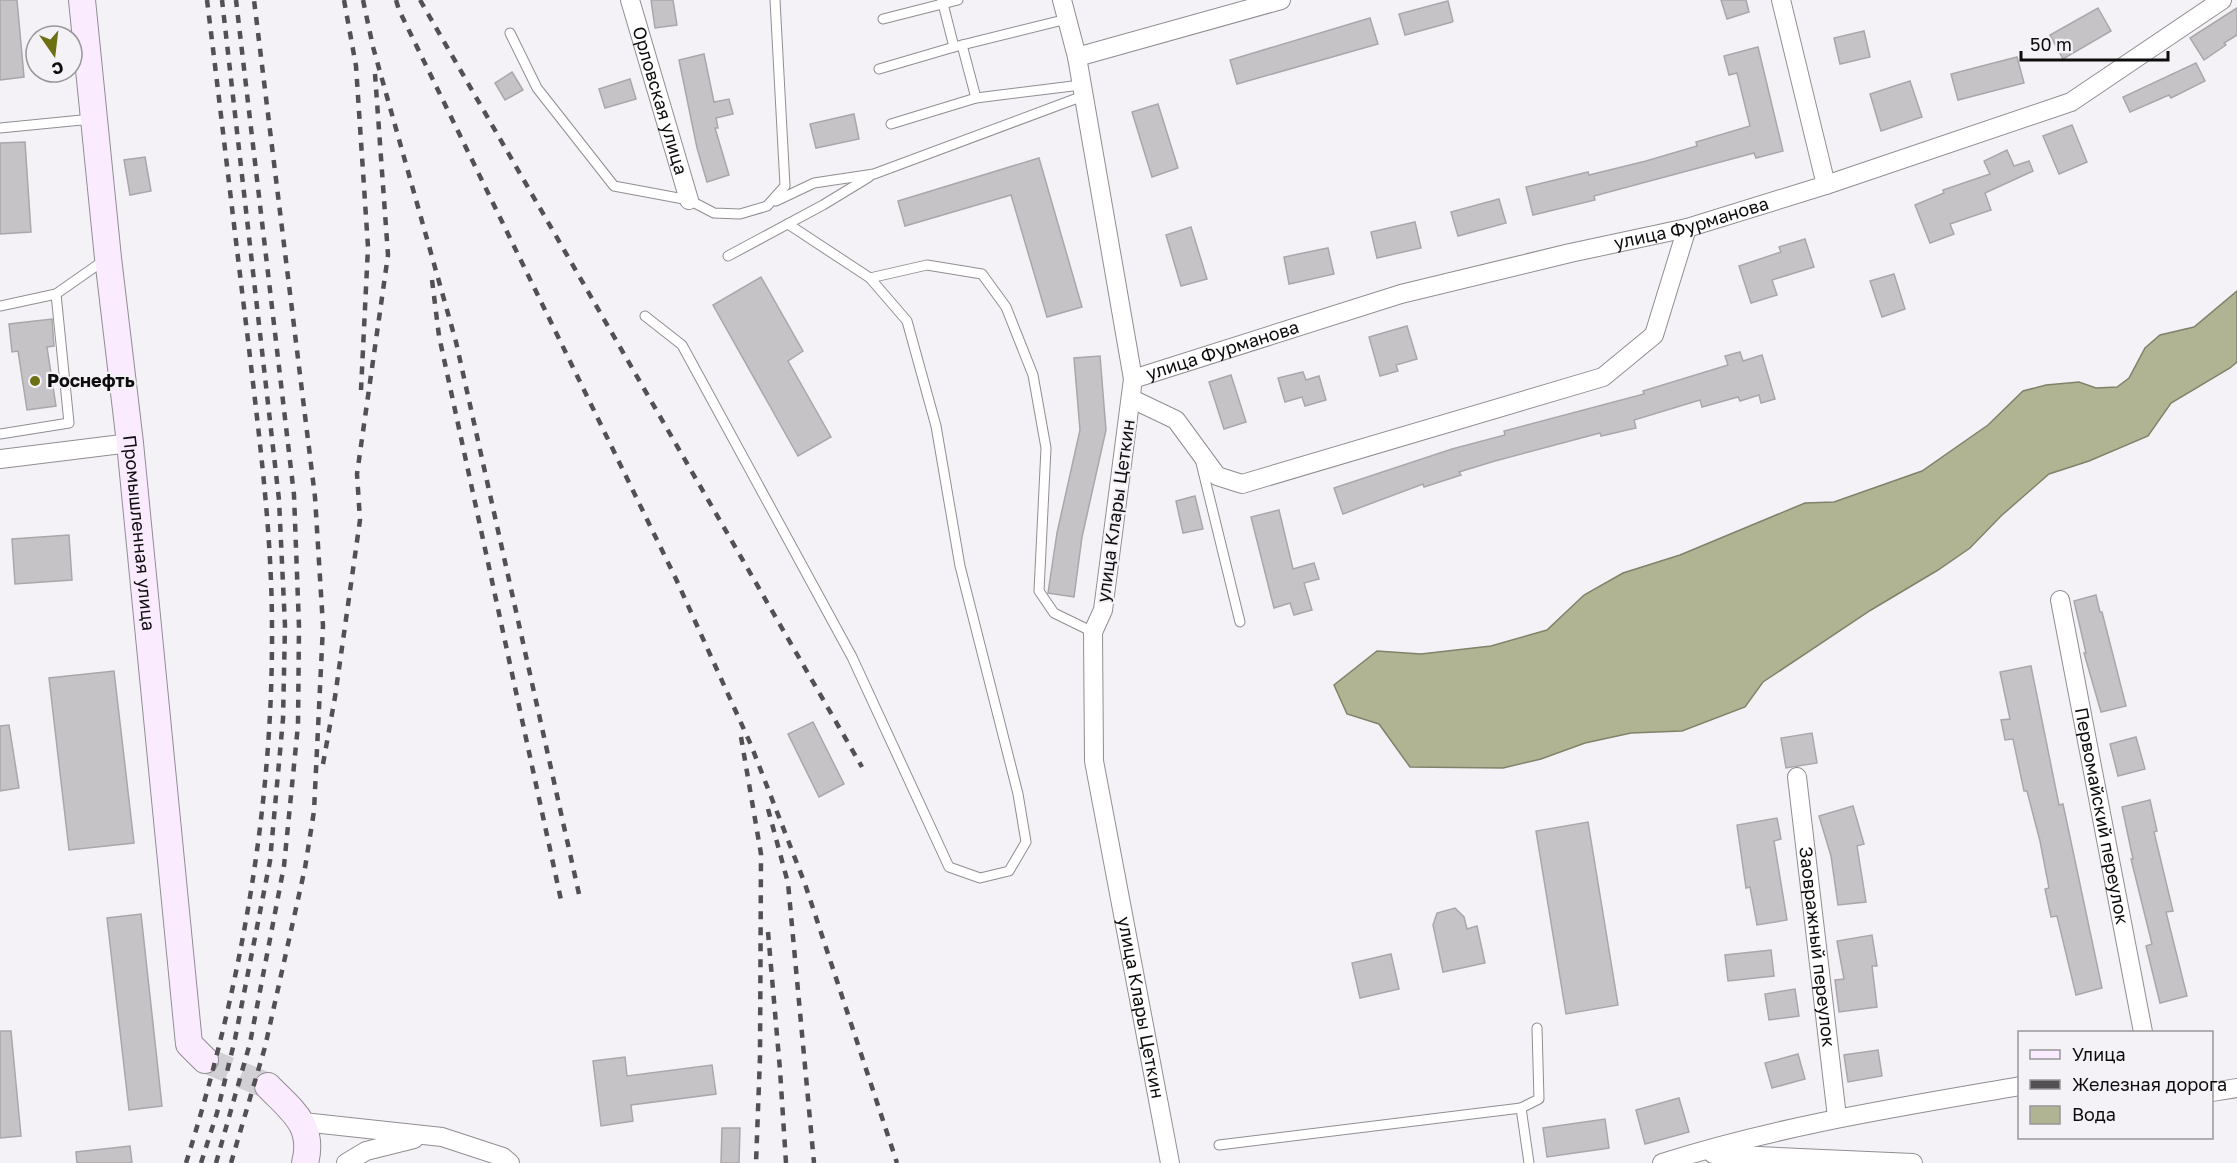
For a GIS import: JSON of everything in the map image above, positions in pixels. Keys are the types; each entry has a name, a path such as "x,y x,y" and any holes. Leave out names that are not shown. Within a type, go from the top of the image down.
{"street":[{"name":"Промышленная улица","path":"82,0 108,258 130,443 189,1044 205,1060"},
{"name":"Орловская улица","path":"630,0 689,200"},
{"name":"улица Клары Цеткин","path":"1062,0 1077,57 1133,379 1103,610 1093,632 1094,761 1170,1163"},
{"path":"1077,57 1281,0"},
{"path":"1781,0 1826,185"},
{"name":"улица Фурманова","path":"1133,379 1401,294 1570,253 1687,228 1826,185 2072,102 2222,0"},
{"path":"1132,399 1176,420 1216,476 1242,484 1603,377 1654,335 1687,228"},
{"path":"0,459 130,443"},
{"name":"Первомайский переулок","path":"2060,600 2143,1031"},
{"name":"Заовражный переулок","path":"1797,777 1837,1118"},
{"path":"268,1086 303,1122 308,1150 304,1163"},
{"path":"1662,1163 1693,1153 1837,1118 2018,1086"},
{"path":"2213,1092 2237,1088"},
{"path":"303,1122 442,1137 503,1157 510,1163"},
{"path":"346,1163 366,1151 407,1139 442,1137"},
{"path":"1693,1153 1913,1163"}],"lane":[{"path":"766,206 786,186 775,0"},
{"path":"883,19 957,0"},
{"path":"942,2 976,98"},
{"path":"879,69 958,46 1067,19"},
{"path":"510,33 537,88 614,186 689,200 714,213 740,214 766,206 814,183 874,174"},
{"path":"891,124 976,98 1082,90"},
{"path":"728,256 824,205 874,174 1082,90"},
{"path":"0,128 94,119"},
{"path":"645,316 682,345 852,657 949,867 980,878 1009,871 1026,842 1018,794 960,566 936,426 907,321 870,278 788,224"},
{"path":"0,306 56,294 108,258"},
{"path":"870,278 927,265 982,274 1006,307 1033,375 1046,448 1039,591 1054,613 1093,632"},
{"path":"0,434 69,423 56,294"},
{"path":"1199,455 1240,622"},
{"path":"1219,1145 1521,1108 1539,1099 1537,1028"},
{"path":"1521,1108 1529,1163"}],"water":[{"path":"2237,291 2237,362 2230,368 2171,403 2148,436 2089,461 2049,474 2001,516 1970,548 1763,682 1745,707 1682,731 1631,733 1585,743 1541,759 1503,768 1410,767 1379,724 1347,714 1334,685 1377,651 1421,654 1491,646 1547,630 1584,595 1623,573 1680,555 1805,503 1834,502 1922,471 1988,425 2023,391 2046,385 2079,382 2096,388 2117,387 2129,378 2145,348 2160,335 2194,327"}],"building":[{"path":"0,0 17,0 24,77 0,80"},
{"path":"651,0 673,0 677,25 655,28"},
{"path":"1721,0 1746,0 1749,12 1727,19"},
{"path":"1448,1 1452,22 1405,35 1399,14"},
{"path":"2098,8 2111,31 2063,59 2050,35"},
{"path":"2237,8 2237,35 2204,60 2190,38"},
{"path":"1370,18 1378,44 1237,84 1230,60"},
{"path":"1864,31 1870,57 1840,64 1834,38"},
{"path":"1758,47 1783,151 1756,158 1754,153 1594,196 1595,200 1533,215 1526,187 1646,161 1697,146 1696,142 1750,126 1737,73 1729,75 1724,56"},
{"path":"704,54 714,102 729,99 733,114 716,118 718,128 715,128 729,175 707,182 697,148 679,60"},
{"path":"2017,57 2024,83 1958,100 1951,74"},
{"path":"2196,63 2205,81 2171,98 2169,95 2130,112 2123,97"},
{"path":"512,72 523,90 505,100 495,83"},
{"path":"630,79 636,99 605,108 599,89"},
{"path":"1910,81 1922,117 1881,131 1870,94"},
{"path":"1158,104 1178,168 1152,177 1132,112"},
{"path":"854,114 859,139 816,148 810,124"},
{"path":"2072,125 2087,162 2059,174 2043,136"},
{"path":"25,142 31,232 0,234 0,143"},
{"path":"2007,150 2014,166 2029,161 2033,171 1985,193 1991,210 1950,224 1954,234 1930,243 1915,205 1944,193 1943,190 1990,174 1984,161"},
{"path":"145,157 151,191 130,195 124,160"},
{"path":"1039,158 1082,307 1047,317 1011,195 905,226 898,201"},
{"path":"1499,199 1506,223 1458,236 1451,212"},
{"path":"1415,222 1421,248 1377,258 1371,232"},
{"path":"1191,227 1207,279 1181,286 1166,235"},
{"path":"1805,239 1814,267 1772,280 1777,295 1751,303 1739,266 1781,252 1779,247"},
{"path":"1328,248 1334,274 1289,284 1284,257"},
{"path":"1894,274 1905,309 1882,317 1870,281"},
{"path":"761,277 803,351 788,361 831,437 798,456 713,305"},
{"path":"52,319 54,346 47,347 56,406 27,410 18,351 12,352 9,324"},
{"path":"1407,326 1417,359 1396,365 1398,371 1380,376 1369,337"},
{"path":"1740,352 1743,361 1762,355 1775,399 1761,403 1759,395 1740,401 1738,397 1702,407 1700,400 1634,420 1636,428 1601,436 1600,433 1495,461 1459,472 1461,475 1424,487 1423,484 1343,514 1334,488 1452,449 1505,435 1504,431 1644,394 1643,391 1728,365 1725,356"},
{"path":"1100,356 1106,430 1082,537 1074,597 1048,593 1057,533 1080,430 1074,358"},
{"path":"1303,372 1306,380 1319,376 1326,400 1305,406 1302,397 1285,402 1278,378"},
{"path":"1231,375 1246,422 1224,429 1209,382"},
{"path":"1195,496 1203,529 1183,533 1176,501"},
{"path":"1279,510 1293,569 1314,563 1319,579 1304,583 1312,610 1294,615 1290,603 1274,608 1251,517"},
{"path":"69,535 72,580 15,584 12,539"},
{"path":"2096,595 2126,706 2101,712 2084,653 2086,653 2074,601"},
{"path":"2031,666 2059,805 2063,804 2102,988 2076,995 2057,916 2051,917 2045,889 2049,888 2040,841 2027,791 2024,791 2013,739 2005,740 2001,720 2010,719 2000,672"},
{"path":"114,671 134,843 69,850 49,678"},
{"path":"813,722 844,784 819,797 788,734"},
{"path":"9,725 19,788 0,791 0,726"},
{"path":"1812,733 1817,763 1786,768 1781,738"},
{"path":"2136,737 2145,769 2118,776 2110,744"},
{"path":"2150,800 2157,831 2154,832 2173,911 2166,912 2187,996 2160,1003 2146,946 2152,944 2131,859 2133,859 2122,807"},
{"path":"1853,806 1864,844 1857,846 1866,902 1838,905 1831,856 1819,816"},
{"path":"1777,818 1781,839 1774,841 1787,920 1757,925 1750,887 1746,888 1737,825"},
{"path":"1588,822 1618,1005 1566,1014 1536,831"},
{"path":"1455,908 1464,917 1467,929 1477,926 1485,963 1443,972 1433,925 1437,913"},
{"path":"141,914 162,1106 129,1110 107,918"},
{"path":"1872,935 1877,966 1872,966 1877,1007 1839,1012 1835,980 1844,979 1837,941"},
{"path":"1771,950 1774,976 1728,981 1725,955"},
{"path":"1391,954 1399,989 1360,998 1352,963"},
{"path":"1795,989 1799,1016 1769,1020 1765,994"},
{"path":"0,1031 11,1031 21,1136 0,1138"},
{"path":"1878,1050 1882,1076 1848,1082 1844,1055"},
{"path":"1798,1054 1805,1079 1772,1088 1765,1063"},
{"path":"625,1057 627,1076 712,1065 716,1094 631,1105 633,1121 601,1126 593,1061"},
{"path":"1679,1098 1689,1132 1645,1144 1636,1110"},
{"path":"1605,1119 1609,1148 1547,1157 1543,1128"},
{"path":"722,1128 740,1128 739,1163 721,1163"},
{"path":"130,1146 132,1163 77,1163 76,1152"}],"tunnel":[{"path":"205,1060 268,1086"}],"railway":[{"path":"186,1163 222,1032 250,899 267,764 271,697 270,556 264,484 207,0"},
{"path":"201,1163 217,1113 235,1039 270,861 283,719 285,626 279,500 222,0"},
{"path":"216,1163 250,1043 284,866 298,725 299,627 294,495 236,0"},
{"path":"231,1163 265,1047 305,868 314,811 323,626 315,497 254,0"},
{"path":"344,0 356,66 368,247 361,390"},
{"path":"363,0 373,47 456,342 579,894"},
{"path":"396,0 676,579 751,745 805,884 897,1163"},
{"path":"420,0 862,767"},
{"path":"323,764 335,697 360,520 357,474 388,255 375,74"},
{"path":"432,280 439,336 561,900"},
{"path":"741,737 761,854 760,1057 756,1163"},
{"path":"768,809 788,883 814,1163"},
{"path":"768,932 786,1163"}],"place":[{"name":"Роснефть","path":"35,381"}]}
